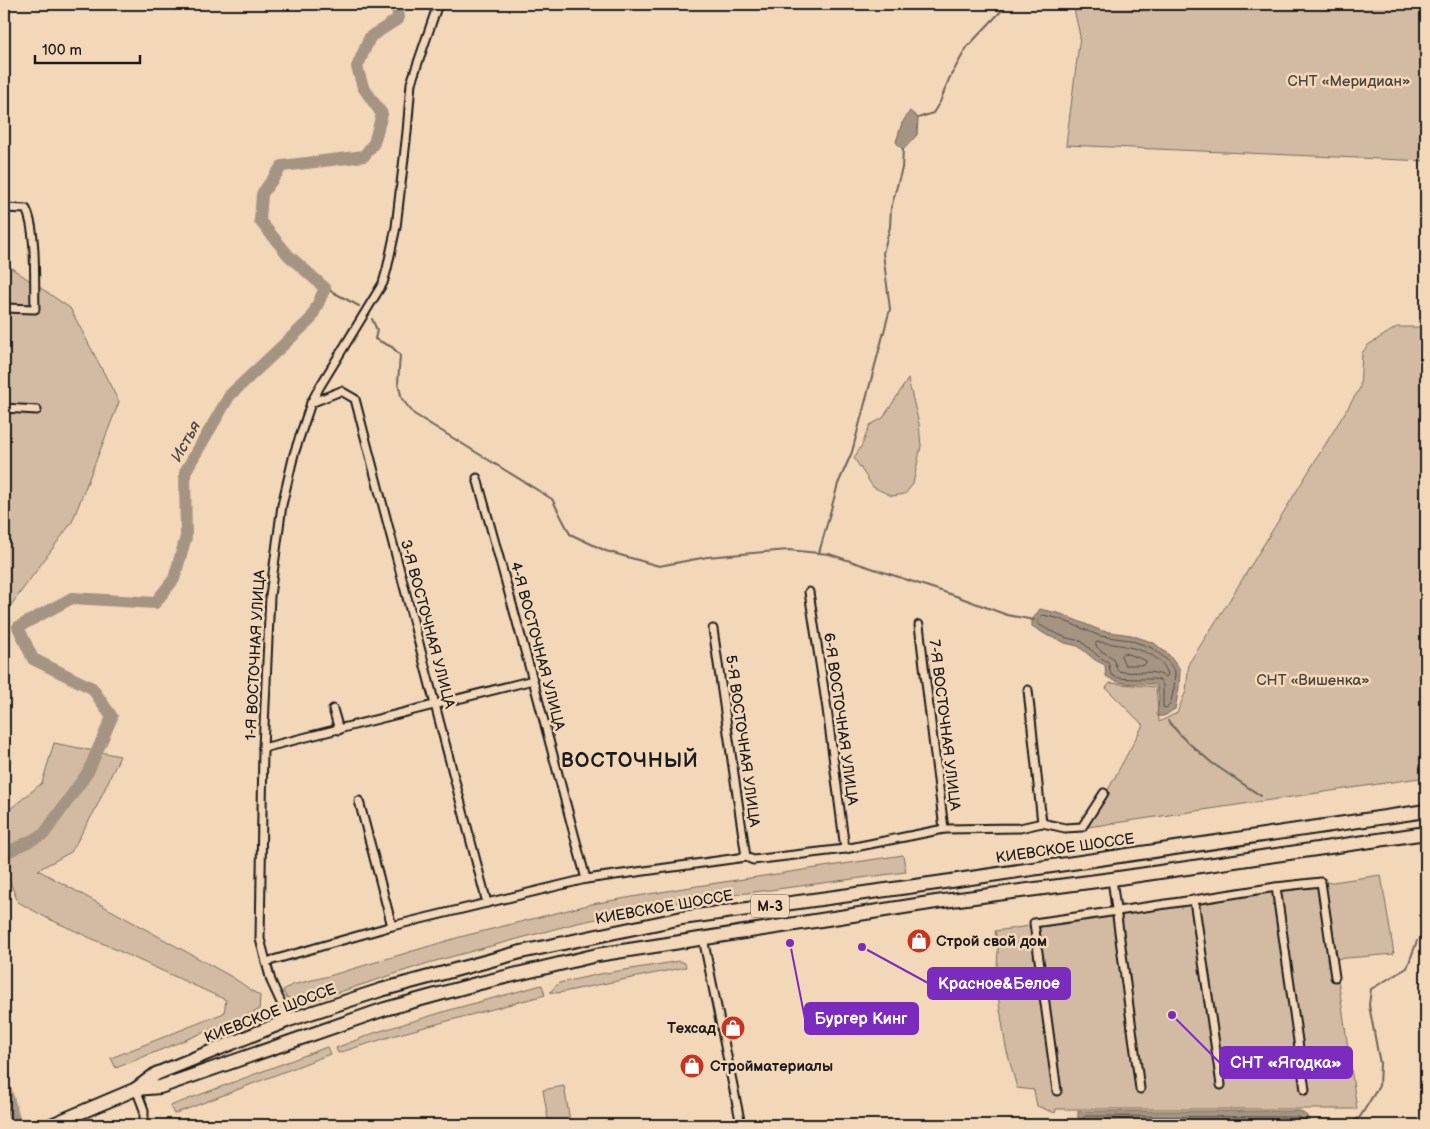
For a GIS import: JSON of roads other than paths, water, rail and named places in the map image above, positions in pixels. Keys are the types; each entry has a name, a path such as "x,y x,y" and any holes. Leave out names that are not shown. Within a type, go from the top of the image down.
{"highway":[{"name":"КИЕВСКОЕ ШОССЕ","path":"52,1125 136,1089 156,1074 290,1020 381,990 537,948 682,918 937,883 1426,811"},
{"name":"КИЕВСКОЕ ШОССЕ","path":"136,1089 160,1087 385,1008 543,967 598,955 927,904 1426,833"},
{"path":"537,948 529,956 534,965 543,967"}],"street":[{"name":"1-Я ВОСТОЧНАЯ УЛИЦА","path":"290,1020 271,981 260,938 263,748 271,587 282,505 294,454 311,403 383,283 388,269 396,227 411,83 438,4"},
{"path":"4,208 26,209 29,215 33,237 35,309 4,308"},
{"name":"3-Я ВОСТОЧНАЯ УЛИЦА","path":"311,403 342,391 355,400 487,903"},
{"path":"4,408 37,410"},
{"name":"4-Я ВОСТОЧНАЯ УЛИЦА","path":"477,478 586,879"},
{"name":"6-Я ВОСТОЧНАЯ УЛИЦА","path":"809,592 827,709 845,849"},
{"name":"7-Я ВОСТОЧНАЯ УЛИЦА","path":"919,625 944,829"},
{"name":"5-Я ВОСТОЧНАЯ УЛИЦА","path":"713,629 746,857"},
{"path":"263,748 533,680"},
{"path":"1028,690 1042,823"},
{"path":"333,709 339,730"},
{"path":"266,962 392,926 586,879 746,857 752,860 845,849 944,829 1020,828 1042,823 1065,828 1082,828 1104,793"},
{"path":"359,801 392,926"},
{"path":"1112,879 1140,1089"},
{"path":"1056,1092 1034,923 1321,882 1335,977"},
{"path":"1276,887 1306,1090"},
{"path":"1194,900 1221,1085"},
{"path":"703,938 741,1125"},
{"path":"136,1089 144,1110 144,1125"}],"water":[{"path":"910,111 918,118 917,135 903,150 896,142 902,123"},
{"path":"1040,609 1061,614 1102,631 1131,635 1154,643 1169,655 1180,670 1175,709 1164,716 1157,715 1159,699 1157,685 1118,682 1106,676 1105,665 1095,660 1078,646 1048,636 1032,626 1032,620"},
{"path":"1078,1111 1300,1111 1307,1116 1311,1125 1078,1125"}],"waterway":[{"name":"Истья","path":"4,854 44,834 88,772 112,717 92,688 33,659 18,627 72,598 155,603 174,579 186,537 185,472 230,395 311,319 325,288 289,256 260,221 262,194 282,166 364,156 374,143 382,114 363,87 357,67 370,37 398,19 397,4"},
{"path":"918,118 933,113 967,47 1008,4"},
{"path":"819,553 838,484 852,452 890,309 883,253 890,227 891,208 902,168 903,149"},
{"path":"325,288 359,306"},
{"path":"372,319 377,330 375,339 392,347 400,355 398,383 402,399 414,414 552,499 570,534 606,551 659,566 707,557 788,550 829,554 1007,615 1034,620"},
{"path":"1168,721 1184,739 1212,763 1261,796"},
{"path":"1348,1125 1360,1117 1379,1086 1380,1064 1369,1005 1371,989 1407,968 1417,941"},
{"name":"Истья","path":"4,1089 16,1125"}],"place":[{"name":"Строй свой дом","path":"919,941"},
{"name":"Бургер Кинг","path":"790,943"},
{"name":"Красное&Белое","path":"862,947"},
{"name":"СНТ «Ягодка»","path":"1172,1015"},
{"name":"Техсад","path":"733,1028"},
{"name":"Стройматериалы","path":"692,1066"}],"district":[{"name":"ВОСТОЧНЫЙ","path":"630,760"}],"park label":[{"name":"СНТ «Меридиан»","path":"1349,81"},
{"name":"СНТ «Вишенка»","path":"1313,680"}]}
